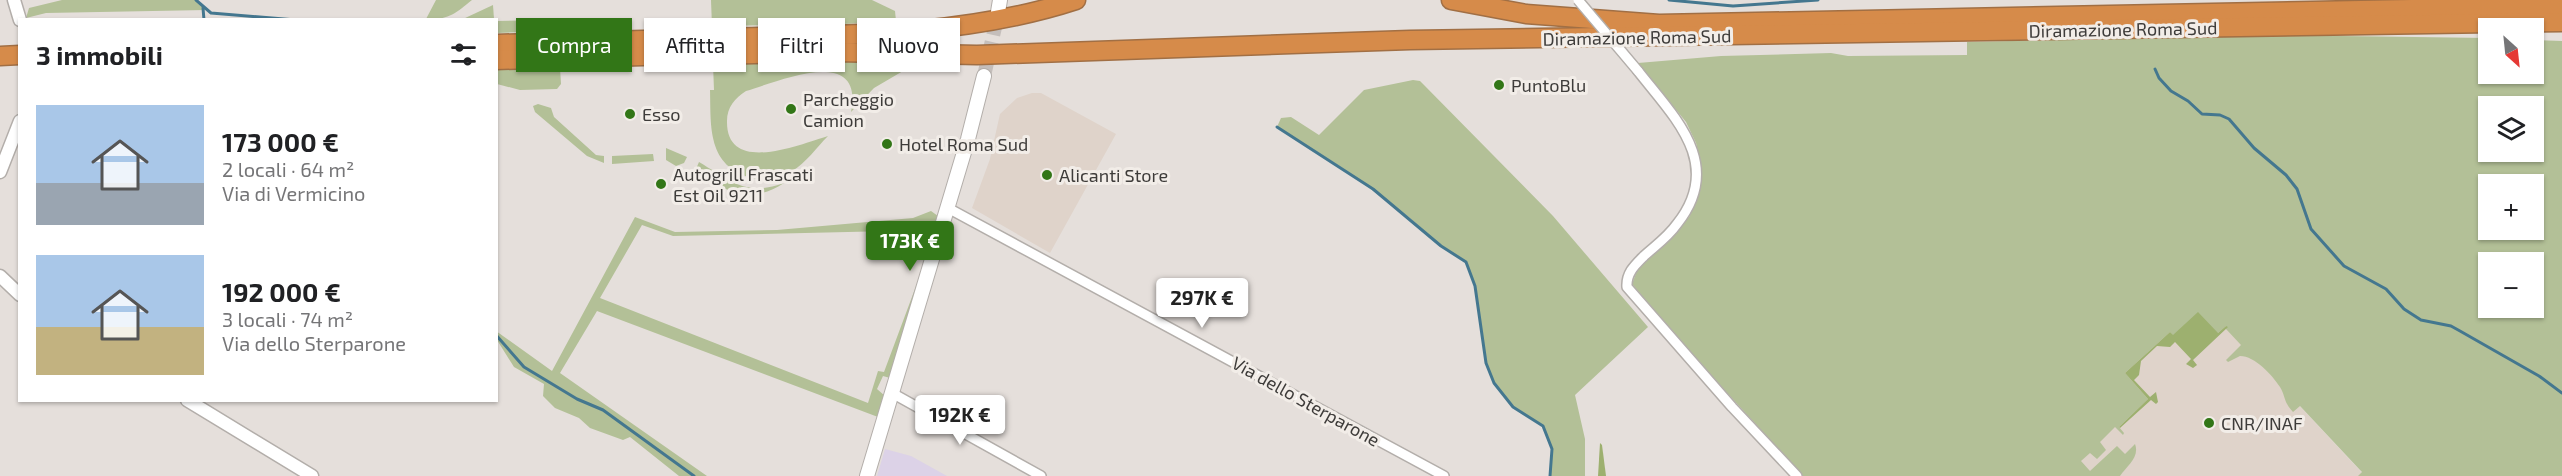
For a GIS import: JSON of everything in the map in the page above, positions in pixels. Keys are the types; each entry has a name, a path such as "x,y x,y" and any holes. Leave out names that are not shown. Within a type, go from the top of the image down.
{"highway":[{"name":"Diramazione Roma Sud","path":"1076,0 1022,15 912,30 712,47 837,52 994,54 1410,40 2357,25 2561,10"},
{"name":"Diramazione Roma Sud","path":"1451,0 1526,14 1659,24 2561,10"},
{"path":"2357,25 2478,31"},
{"path":"2544,33 2562,34"},
{"path":"498,44 679,47 498,60"}],"main road":[{"path":"867,476 946,207 966,147 984,76"}],"street":[{"path":"15,0 20,18"},
{"path":"1578,0 1638,71 1689,138 1695,159 1696,176 1690,200 1682,217 1666,237 1632,268 1627,278 1627,287 1732,407 1797,476"},
{"path":"0,172 18,126"},
{"name":"Via dello Sterparone","path":"946,207 1444,476"},
{"path":"0,276 18,292"},
{"path":"892,393 1041,476"},
{"path":"190,402 312,476"}],"shaded area":[{"path":"1032,93 1041,93 1116,134 1050,253 972,208 990,159 1000,114 1017,98"},
{"path":"2184,282 2365,476 1977,476"},
{"path":"885,449 911,456 947,476 877,476"}],"green space":[{"path":"62,0 196,0 206,10 46,13 26,18 29,8"},
{"path":"436,0 472,0 451,15 427,18"},
{"path":"711,0 872,0 895,11 896,18 857,18 857,23 845,24 845,18 758,18 758,25 746,25 746,18 712,18"},
{"path":"493,5 494,18 465,18"},
{"path":"498,21 516,21 516,32 498,33"},
{"path":"2274,35 2478,38 2478,84 2544,84 2544,40 2562,41 2562,476 2358,476 2362,472 2300,406 2293,412 2280,387 2263,367 2246,357 2240,356 2228,362 2226,360 2241,345 2226,329 2226,326 2218,333 2173,336 2170,332 2125,373 2148,399 2119,427 2123,435 2115,427 2100,442 2106,450 2097,459 2090,453 2081,461 2090,471 2117,446 2125,454 2135,444 2136,453 2120,476 1803,476 1685,347 1632,284 1638,268 1689,217 1698,196 1701,164 1696,143 1686,122 1638,63 1721,56 1831,53 1848,56 1967,55 1967,42"},
{"path":"845,61 857,62 857,72 901,72 874,88 851,112 852,91 845,78 832,73 815,72 845,72"},
{"path":"746,63 758,63 758,72 815,72 797,75 746,91 732,103 728,111 730,138 739,148 751,152 784,149 828,136 802,164 777,178 752,178 737,172 719,155 714,143 710,90 714,90 713,72 746,72"},
{"path":"498,70 560,72 561,84 557,89 520,90 498,84"},
{"path":"1413,80 1420,81 1553,216 1648,327 1575,395 1585,439 1585,476 1550,476 1552,449 1543,426 1513,407 1494,383 1486,363 1475,286 1466,262 1441,246 1410,218 1341,167 1277,127 1281,118 1291,117 1319,135 1364,90"},
{"path":"538,104 551,108 554,117 596,155 604,156 604,163 587,156 535,112 533,106"},
{"path":"666,148 687,157 684,163 676,166 666,160"},
{"path":"653,154 654,161 612,164 612,156"},
{"path":"699,162 730,181 749,188 771,187 784,183 772,190 760,193 749,195 738,193 727,190 706,177 696,169"},
{"path":"931,211 938,216 928,252 891,231 673,236 642,225 600,298 868,403 878,371 884,372 925,262 890,378 883,376 877,389 885,396 878,417 597,311 560,373 707,476 679,476 630,437 623,440 590,428 579,418 555,408 543,396 544,384 514,367 498,342 498,332 552,371 635,217 675,232 777,230 913,218"},
{"path":"2198,312 2218,333 2226,326 2228,327 2193,360 2197,365 2193,368 2186,364 2191,359 2175,342 2170,347 2157,346 2141,361 2139,375 2134,380 2150,397 2156,392 2158,402 2156,404 2151,400 2120,428 2148,399 2125,373 2170,332 2173,335"},
{"path":"1600,443 1602,445 1606,476 1598,476"}],"waterway":[{"path":"196,0 211,13 272,18"},
{"path":"1669,0 1733,6 1818,0"},
{"path":"203,8 204,18"},
{"path":"2155,69 2159,78 2171,91 2188,101 2202,114 2220,115 2229,119 2254,148 2286,175 2297,189 2311,229 2344,266 2386,289 2404,309 2421,320 2451,326 2539,376 2562,393"},
{"path":"1277,127 1373,189 1441,246 1466,262 1475,286 1486,363 1494,383 1513,407 1543,426 1552,449 1550,476"},
{"path":"498,337 524,367 577,399 603,410 694,476"}],"tunnel":[{"path":"984,76 998,14"}],"place":[{"name":"PuntoBlu","path":"1499,85"},
{"name":"Parcheggio Camion","path":"791,109"},
{"name":"Esso","path":"630,114"},
{"name":"Hotel Roma Sud","path":"887,144"},
{"name":"Alicanti Store","path":"1047,175"},
{"name":"Autogrill Frascati Est Oil 9211","path":"661,184"},
{"name":"CNR/INAF","path":"2209,423"}]}
